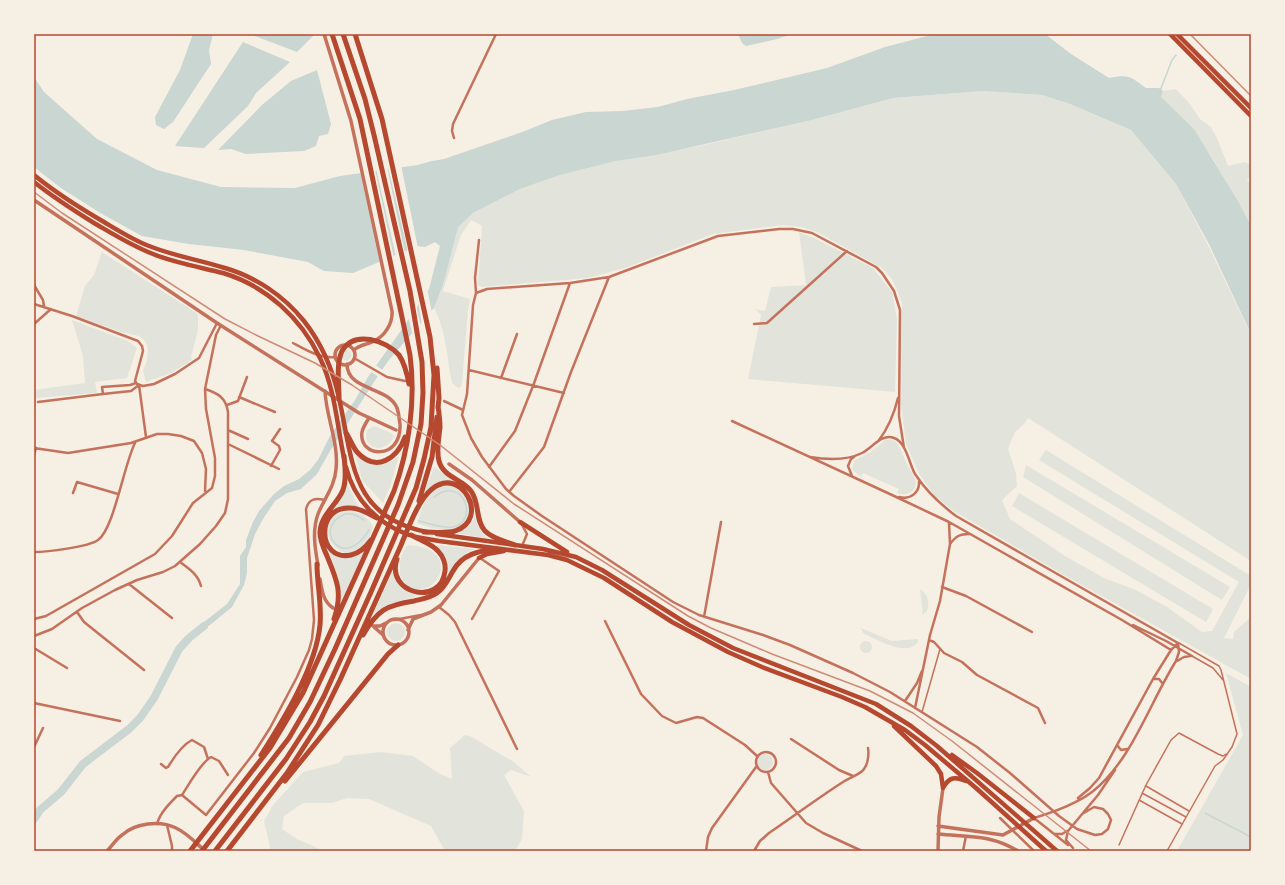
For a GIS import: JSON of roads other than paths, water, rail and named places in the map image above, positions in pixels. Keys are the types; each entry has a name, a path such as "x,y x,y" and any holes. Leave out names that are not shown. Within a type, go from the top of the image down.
{"highway":[{"path":"191,850 270,748 303,693 326,645 398,480 410,422 411,365 407,341 360,119 332,34"},
{"path":"202,851 206,848 284,745 304,714 330,662 408,480 421,424 423,405 422,356 410,291 370,118 343,34"},
{"path":"215,851 282,764 310,722 330,684 417,484 424,459 430,427 433,405 434,375 430,337 382,119 354,34"},
{"path":"339,397 340,356 349,344 363,339 382,343 397,353 406,370 411,394"},
{"path":"340,680 417,510 431,464 439,398 436,361 432,349"},
{"path":"438,406 440,425 438,455 439,463 445,471 471,490 476,502 480,522 485,531 493,537 515,545"},
{"path":"346,432 357,451 366,459 372,461 382,462 391,458 404,448"},
{"path":"326,645 338,606 339,594 336,580 322,541 320,530 324,518 344,488 344,456"},
{"path":"417,510 429,491 442,484 448,483 459,486 466,492 470,499 472,507 471,514 463,526 456,531 446,533 424,532"},
{"path":"377,518 358,509 342,509 334,513 328,519 324,532 327,543 332,550 340,554 348,555 362,550 377,530"},
{"path":"402,543 395,569 402,584 409,590 417,593 428,592 435,589 441,582 444,575 445,569 442,557 433,547 411,535"},
{"path":"227,851 302,751 318,725 368,626 382,611 396,604 432,596 445,586 456,566 466,556 479,551 497,549"},
{"path":"245,780 287,710 305,676 316,650 320,623 317,564"},
{"path":"255,815 289,776 388,654 398,645"}],"main road":[{"path":"1170,34 1251,116"},
{"path":"1177,34 1251,108"},
{"path":"34,175 81,208 138,242 175,255 232,270 256,281 272,291 299,315 316,337 329,364 339,397 352,465 360,484 373,504 386,516 424,532 550,550 576,557"},
{"path":"34,182 67,206 138,248 172,261 234,277 256,288 280,304 302,328 321,359 331,386 348,472 354,489 377,518 397,530 411,535 440,541 554,556 580,565 686,630 728,652 767,669 848,699 875,712 919,740 972,784 1046,851"},
{"path":"520,522 713,638 763,661 872,702 911,726 937,746 1057,851"},
{"path":"479,558 487,554 508,550"},
{"path":"875,712 893,725 934,764 941,774 943,788"},
{"path":"937,746 965,764 1034,818"},
{"path":"943,788 948,780 953,778 961,779 972,784"}],"street":[{"path":"324,34 351,121 391,300 393,315 387,329 374,341 358,346 354,350 354,358 351,362 347,364 341,363 336,357"},
{"path":"454,138 452,131 453,124 496,34"},
{"path":"34,200 221,325 359,413 396,430"},
{"path":"476,293 487,289 570,283 609,277 718,236 779,229 793,229 812,233 867,261 882,273 894,291 900,310 900,431 908,459 918,478 929,493 956,516 1178,643 1180,649 1176,662 1120,763 1068,831 1066,840 1076,851"},
{"path":"478,240 474,278 476,293 473,305 467,394 463,410 463,418 471,438 489,467 509,492 545,518 673,602 704,617 763,635 796,648 878,685 977,747 1059,816 1077,829 1095,835 1102,834 1108,830 1110,820 1105,810 1095,807 1082,814"},
{"path":"754,324 767,323 847,251"},
{"path":"509,492 544,447 609,277"},
{"path":"489,467 515,431 534,386 570,283"},
{"path":"34,285 43,300 44,306"},
{"path":"34,304 44,306 139,342 144,351 136,377 136,383"},
{"path":"34,324 51,309"},
{"path":"136,383 147,386 154,384 175,374 199,358 217,322"},
{"path":"34,619 46,616 155,554 172,536 193,503 212,488 215,472 214,450 206,409 205,389 216,335 221,325"},
{"path":"501,378 518,334"},
{"path":"293,343 318,354 336,357"},
{"path":"336,357 338,348 344,345 350,346 354,350"},
{"path":"354,358 385,376 405,382"},
{"path":"347,364 348,375 356,381 388,397 396,406 399,414 400,427 396,443 382,452 368,448 363,441 362,433 369,418"},
{"path":"469,370 564,393"},
{"path":"227,406 236,403 247,377"},
{"path":"103,394 102,387 130,385 136,383"},
{"path":"38,402 131,391 139,385"},
{"path":"139,385 146,437"},
{"path":"34,636 52,629 101,597 129,584 163,572 180,562 210,533 225,513 228,499 227,406 219,394 205,389"},
{"path":"325,391 325,401 336,450 337,466 335,478 318,514 315,527 315,541 317,564 324,598 327,604 333,608"},
{"path":"878,441 889,426 899,395"},
{"path":"239,397 276,412"},
{"path":"444,401 463,410"},
{"path":"732,421 949,522 1122,620 1171,650"},
{"path":"228,430 248,438"},
{"path":"271,466 280,450 279,446 272,441 280,430"},
{"path":"34,455 35,448 68,453 135,442 157,434 183,436 195,442 201,450 205,461 205,492"},
{"path":"810,457 826,460 855,456 863,453 878,441 887,437 898,439 904,448"},
{"path":"34,552 51,551 97,541 103,536 107,528 135,442"},
{"path":"228,444 279,470"},
{"path":"852,476 848,466 851,459 855,456"},
{"path":"449,464 472,480 520,522 527,534 522,546"},
{"path":"892,495 903,498 911,496 916,491 919,484 918,478"},
{"path":"73,493 77,482 118,494"},
{"path":"182,795 206,815 254,753 270,728 297,677 309,650 314,620 306,509 308,504 313,499 318,498 325,500"},
{"path":"704,617 721,522"},
{"path":"915,708 929,640 940,600 950,544 949,522"},
{"path":"950,544 955,537 961,534 970,534"},
{"path":"422,615 394,620 380,626 373,626 384,634 389,643 398,645 403,642 407,638 412,620 439,607 479,558 499,572 472,619"},
{"path":"180,562 199,578 200,586"},
{"path":"129,584 172,618"},
{"path":"942,587 966,596 1032,632"},
{"path":"439,607 455,622 517,749"},
{"path":"77,612 84,622 144,670"},
{"path":"394,620 404,622 408,630"},
{"path":"1122,620 1192,656"},
{"path":"605,621 641,694 662,716 672,722 677,723 701,717 746,745 757,756"},
{"path":"384,634 384,628 387,623"},
{"path":"929,640 934,642 944,653 962,662 978,674 1038,708 1045,723"},
{"path":"938,826 996,834 1007,834 1034,818 1068,806 1096,782 1153,679 1171,650 1178,643"},
{"path":"34,648 67,668"},
{"path":"1176,662 1184,657 1192,656"},
{"path":"904,701 917,683 925,663"},
{"path":"1153,679 1159,679 1163,685"},
{"path":"34,703 120,721"},
{"path":"34,747 43,728"},
{"path":"791,739 839,770 853,776"},
{"path":"161,764 166,768 168,767 186,743 192,740 204,748 208,758"},
{"path":"1117,745 1121,750 1128,749"},
{"path":"754,851 764,836 846,780 860,773 866,767 869,752 868,748"},
{"path":"765,752 773,755 776,761 775,767 768,772 761,772 756,767 755,761 757,756 765,752"},
{"path":"208,758 211,757 219,761 228,775"},
{"path":"157,824 159,818 174,799 177,796 182,795 189,786 198,770 208,758"},
{"path":"1073,802 1095,790 1120,763"},
{"path":"706,851 708,837 712,828 756,767"},
{"path":"768,772 771,783 797,813 812,827 862,851"},
{"path":"938,851 938,826 943,788"},
{"path":"1000,818 1034,851"},
{"path":"1034,818 1073,848"},
{"path":"107,851 122,834 143,825 157,824 167,825 181,831 206,848"},
{"path":"167,825 172,851"},
{"path":"1052,833 1060,834 1068,831"},
{"path":"938,834 982,837 994,840 1018,851"},
{"path":"963,851 966,836"}],"lane":[{"path":"1167,851 1215,766 1223,760 1228,753 1236,740 1237,734 1224,680 1219,666 1178,643"},
{"path":"922,712 940,648"},
{"path":"1192,656 1214,668 1224,680"},
{"path":"1119,845 1142,793 1171,740 1179,734 1222,756 1228,753"},
{"path":"1146,786 1190,811"},
{"path":"1142,793 1186,817"},
{"path":"1139,800 1182,824"}],"waterway":[{"path":"1160,91 1172,60 1176,55"},
{"path":"419,521 440,527 453,527 461,523 466,517 464,501 460,495 453,491 444,491 434,497"},
{"path":"364,520 350,514 341,516 333,522 330,530 331,538 342,548 350,548 360,542 369,530"},
{"path":"34,819 40,810 61,792 83,764 129,729 140,718 154,698 179,649 189,638 204,626"},
{"path":"1205,813 1251,837"}],"railway":[{"path":"1190,34 1251,96"},
{"path":"34,192 62,213 225,319 315,363 352,385 440,445 514,504 688,616 711,628 772,654 870,691 913,713 952,741 1091,851"}]}
